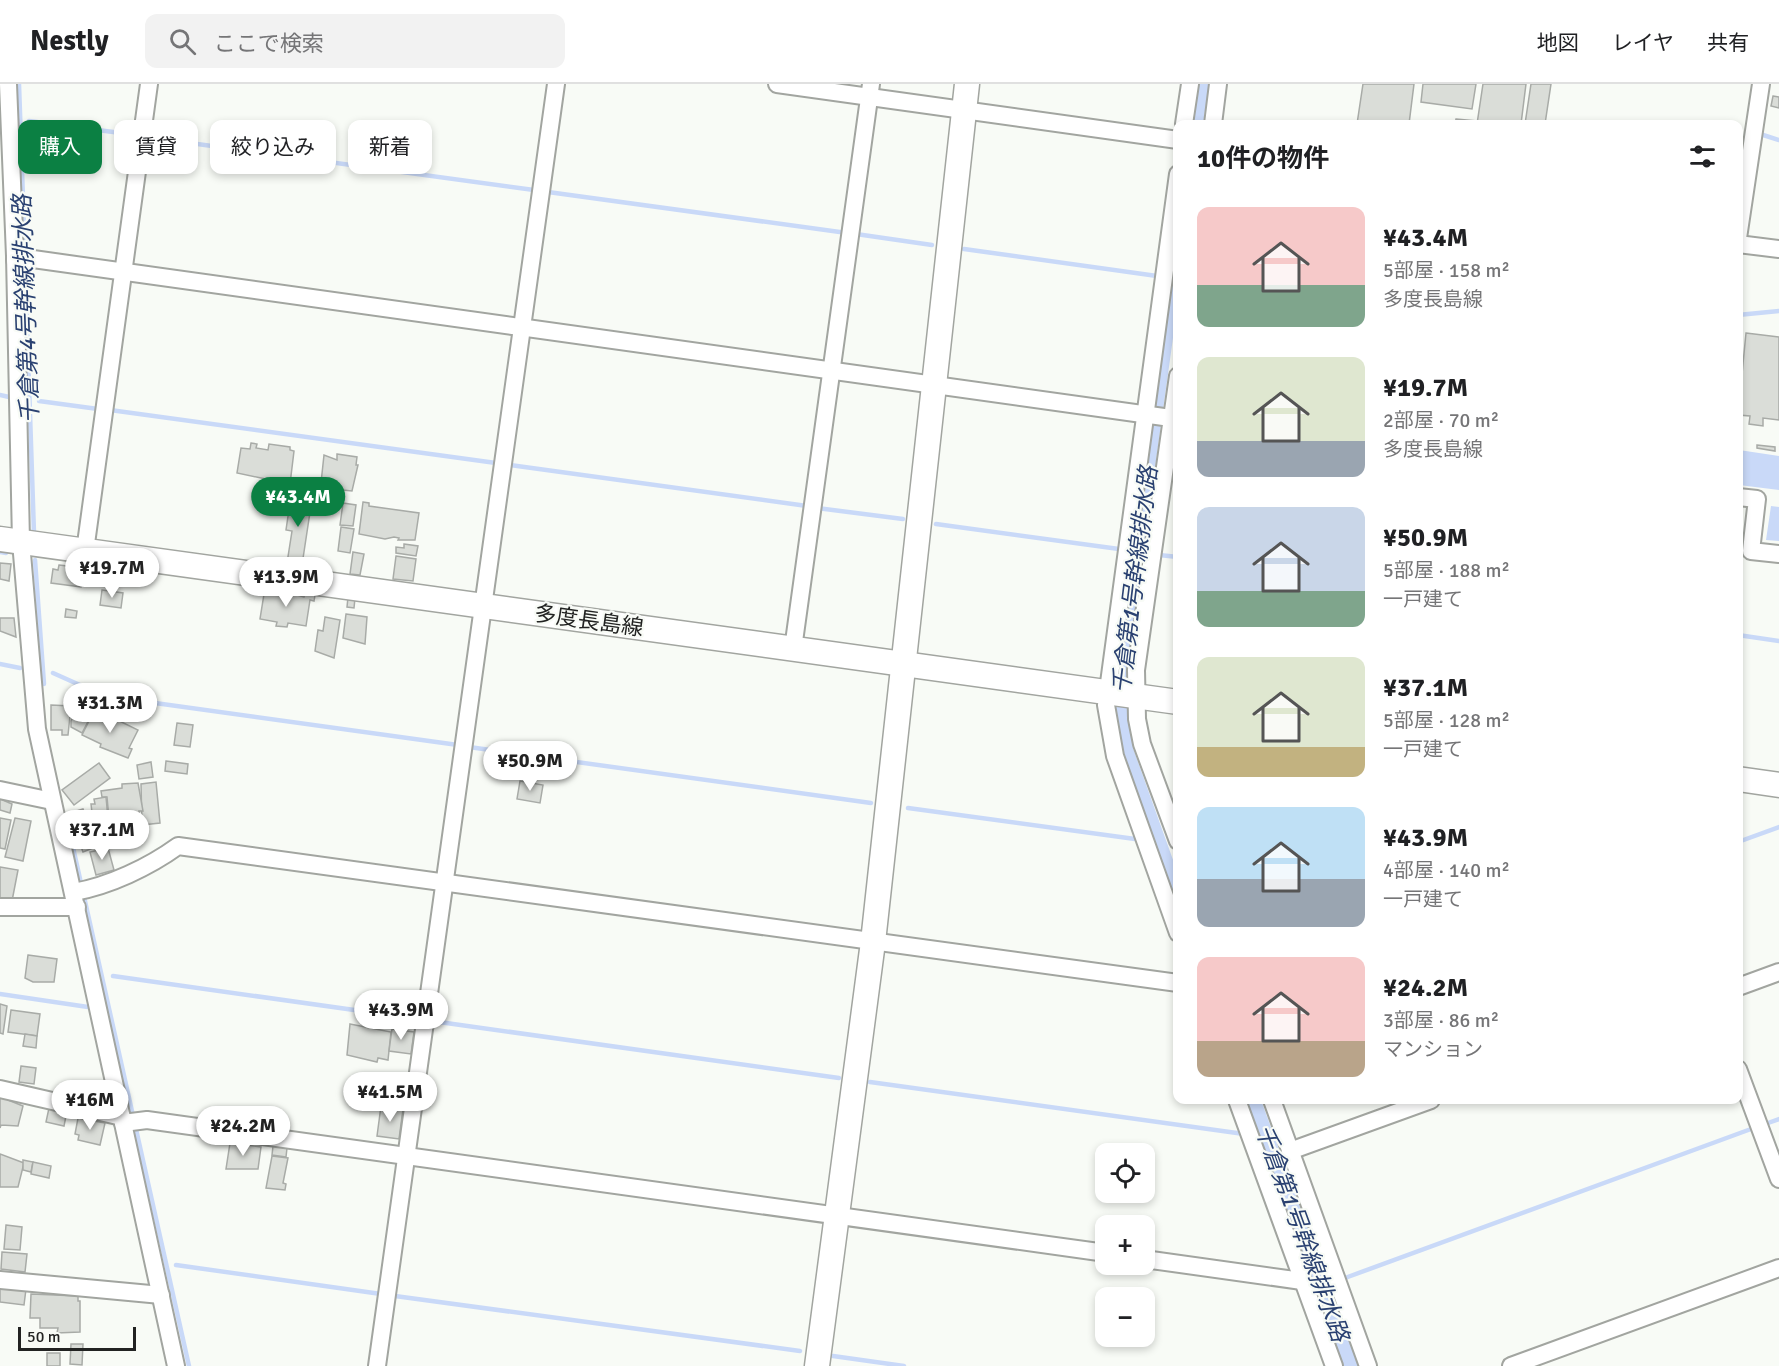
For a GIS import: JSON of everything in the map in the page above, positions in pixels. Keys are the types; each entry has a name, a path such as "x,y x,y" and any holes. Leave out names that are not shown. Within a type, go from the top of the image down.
{"street":[{"path":"8,84 5,120 16,258 10,540 37,729 52,801 81,895 176,1366"},
{"path":"85,551 149,84"},
{"path":"377,1366 556,84"},
{"path":"777,84 870,90 963,110 1173,139"},
{"path":"816,1366 873,942 967,84"},
{"path":"1185,120 1190,84"},
{"path":"1214,120 1218,84"},
{"path":"1743,198 1761,84"},
{"path":"793,649 870,90"},
{"path":"1173,212 1146,415 1114,756 1173,919"},
{"path":"1743,245 1779,249"},
{"path":"16,258 123,271 1172,419 1136,670 1121,694"},
{"path":"1743,497 1757,499 1751,551 1779,554"},
{"name":"多度長島線","path":"10,540 1173,701"},
{"path":"1121,694 1137,719 1143,744 1173,827"},
{"path":"1743,780 1779,785"},
{"path":"0,790 52,801"},
{"path":"0,907 81,895 164,856 178,846 1173,982"},
{"path":"1743,985 1779,972"},
{"path":"1743,1082 1779,1179"},
{"path":"0,1089 125,1121 147,1120 1095,1252"},
{"path":"1238,1104 1334,1366"},
{"path":"1273,1104 1368,1366"},
{"path":"1290,1151 1420,1104"},
{"path":"1155,1261 1302,1281"},
{"path":"1511,1366 1779,1268"},
{"path":"0,1280 161,1295"}],"water":[{"path":"1196,84 1209,84 1204,120 1192,120"},
{"name":"千倉第1号幹線排水路","path":"1173,248 1173,338 1127,670 1128,717 1133,748 1173,860 1173,901 1124,763 1114,709"},
{"path":"1743,451 1779,456 1779,490 1743,486"},
{"path":"1771,506 1779,507 1779,541 1766,540"},
{"name":"千倉第1号幹線排水路","path":"1247,1104 1262,1104 1358,1366 1342,1366"}],"building":[{"path":"1363,84 1414,84 1410,120 1358,120"},
{"path":"1423,84 1476,84 1472,109 1421,102"},
{"path":"1483,84 1526,84 1522,120 1478,120"},
{"path":"1531,84 1551,84 1546,120 1526,120"},
{"path":"1773,96 1779,97 1779,108 1771,106"},
{"path":"1746,333 1779,337 1779,420 1763,418 1763,426 1749,424 1750,416 1743,415 1743,364"},
{"path":"251,443 257,444 256,448 268,450 269,444 290,447 290,450 294,451 290,484 237,473 241,448 250,449"},
{"path":"1757,445 1775,447 1775,451 1757,448"},
{"path":"337,454 357,457 356,465 358,465 352,491 333,489 333,485 321,483 324,455 337,460"},
{"path":"291,496 312,499 302,565 287,563 292,531 286,530"},
{"path":"363,502 369,503 369,506 419,513 415,540 398,540 399,538 394,537 385,539 359,534"},
{"path":"343,503 356,505 353,526 340,525"},
{"path":"341,527 354,529 350,553 338,551"},
{"path":"404,544 418,546 416,556 396,553 396,547 404,548"},
{"path":"353,552 364,554 360,575 350,574"},
{"path":"396,556 416,559 413,581 393,579"},
{"path":"0,563 11,564 9,581 0,579"},
{"path":"59,565 84,568 81,587 51,583 53,569 58,570"},
{"path":"265,588 270,589 270,592 280,594 281,590 304,597 305,593 315,595 314,601 310,600 306,626 288,623 287,627 276,626 277,622 260,619"},
{"path":"102,590 123,593 121,608 100,605"},
{"path":"348,597 355,598 354,608 347,607"},
{"path":"66,609 77,611 76,618 65,617"},
{"path":"346,614 367,617 365,644 343,638"},
{"path":"325,617 340,620 334,658 315,651 318,630 323,631"},
{"path":"0,618 14,618 16,637 0,631"},
{"path":"51,705 71,706 68,735 62,735 62,730 51,730"},
{"path":"79,705 93,712 82,733 71,727 71,721"},
{"path":"95,709 138,730 129,748 132,749 128,758 100,747 101,744 82,735"},
{"path":"177,723 193,725 190,747 174,745"},
{"path":"166,761 188,764 187,774 165,771"},
{"path":"151,762 153,777 139,779 137,765"},
{"path":"99,763 110,778 74,805 62,790"},
{"path":"520,781 543,785 540,803 517,799"},
{"path":"156,782 160,823 142,825 141,784"},
{"path":"138,783 143,811 139,811 140,820 127,822 127,817 109,819 107,797 102,797 101,791 122,788 122,784"},
{"path":"106,797 109,829 94,830 91,804 95,804 94,799"},
{"path":"0,799 12,804 10,813 0,810"},
{"path":"83,809 90,827 76,832 70,813"},
{"path":"0,818 11,820 5,849 0,848"},
{"path":"15,818 31,821 23,861 5,857"},
{"path":"92,827 98,846 83,852 76,833"},
{"path":"108,848 114,870 96,875 90,852"},
{"path":"0,867 18,870 12,901 0,898"},
{"path":"28,955 57,959 54,982 33,982 25,978"},
{"path":"0,1004 7,1006 3,1034 0,1033"},
{"path":"11,1010 40,1014 37,1036 8,1032"},
{"path":"350,1024 391,1032 388,1060 378,1058 377,1062 347,1055"},
{"path":"392,1029 414,1032 411,1054 389,1051"},
{"path":"25,1034 37,1036 36,1048 23,1046"},
{"path":"21,1066 36,1068 34,1084 19,1082"},
{"path":"0,1095 9,1096 8,1100 23,1106 18,1126 1,1125 0,1128"},
{"path":"381,1106 403,1109 399,1139 377,1136"},
{"path":"49,1108 67,1111 64,1126 46,1122"},
{"path":"78,1118 105,1123 100,1145 78,1140 79,1135 75,1134"},
{"path":"230,1143 261,1147 258,1169 226,1169"},
{"path":"273,1146 287,1148 286,1157 272,1155"},
{"path":"0,1154 24,1163 18,1187 0,1187"},
{"path":"272,1156 288,1158 283,1183 286,1184 285,1190 266,1188"},
{"path":"23,1160 33,1162 31,1172 23,1170"},
{"path":"33,1162 51,1166 49,1178 31,1174"},
{"path":"6,1225 22,1227 20,1250 4,1249"},
{"path":"2,1252 27,1254 25,1272 1,1269"},
{"path":"0,1286 26,1289 24,1305 0,1302"},
{"path":"31,1294 78,1296 80,1332 57,1333 58,1328 40,1328 40,1318 30,1318"},
{"path":"71,1344 83,1344 82,1365 70,1364"},
{"path":"47,1353 60,1353 60,1366 47,1366"}],"waterway":[{"name":"千倉第4号幹線排水路","path":"19,84 25,255"},
{"path":"1761,130 1760,134 1779,140"},
{"path":"102,131 114,132"},
{"path":"198,144 534,190"},
{"path":"548,192 847,233"},
{"path":"856,234 932,245"},
{"path":"964,249 1157,276"},
{"name":"千倉第4号幹線排水路","path":"25,264 34,533"},
{"path":"1743,315 1779,311"},
{"path":"0,395 9,397"},
{"path":"39,401 98,409"},
{"path":"110,410 496,463"},
{"path":"510,465 807,506"},
{"path":"817,508 903,519"},
{"name":"千倉第1号幹線排水路","path":"936,524 1119,549"},
{"path":"0,552 6,553"},
{"name":"千倉第1号幹線排水路","path":"1159,555 1173,556"},
{"name":"千倉第4号幹線排水路","path":"35,560 44,684"},
{"path":"1743,636 1779,641"},
{"path":"0,664 20,668"},
{"path":"53,673 100,694 119,698 458,745"},
{"path":"469,747 871,803"},
{"path":"908,808 1135,839"},
{"path":"1743,840 1779,827"},
{"name":"千倉第4号幹線排水路","path":"72,843 189,1366"},
{"path":"113,976 418,1019"},
{"path":"0,994 88,1007"},
{"path":"432,1021 839,1078"},
{"name":"千倉第1号幹線排水路","path":"870,1082 1244,1134"},
{"path":"1768,1123 1779,1119"},
{"name":"千倉第1号幹線排水路","path":"1345,1278 1751,1129"},
{"path":"176,1265 381,1294"},
{"path":"395,1296 800,1351"},
{"path":"833,1356 904,1366"}]}
